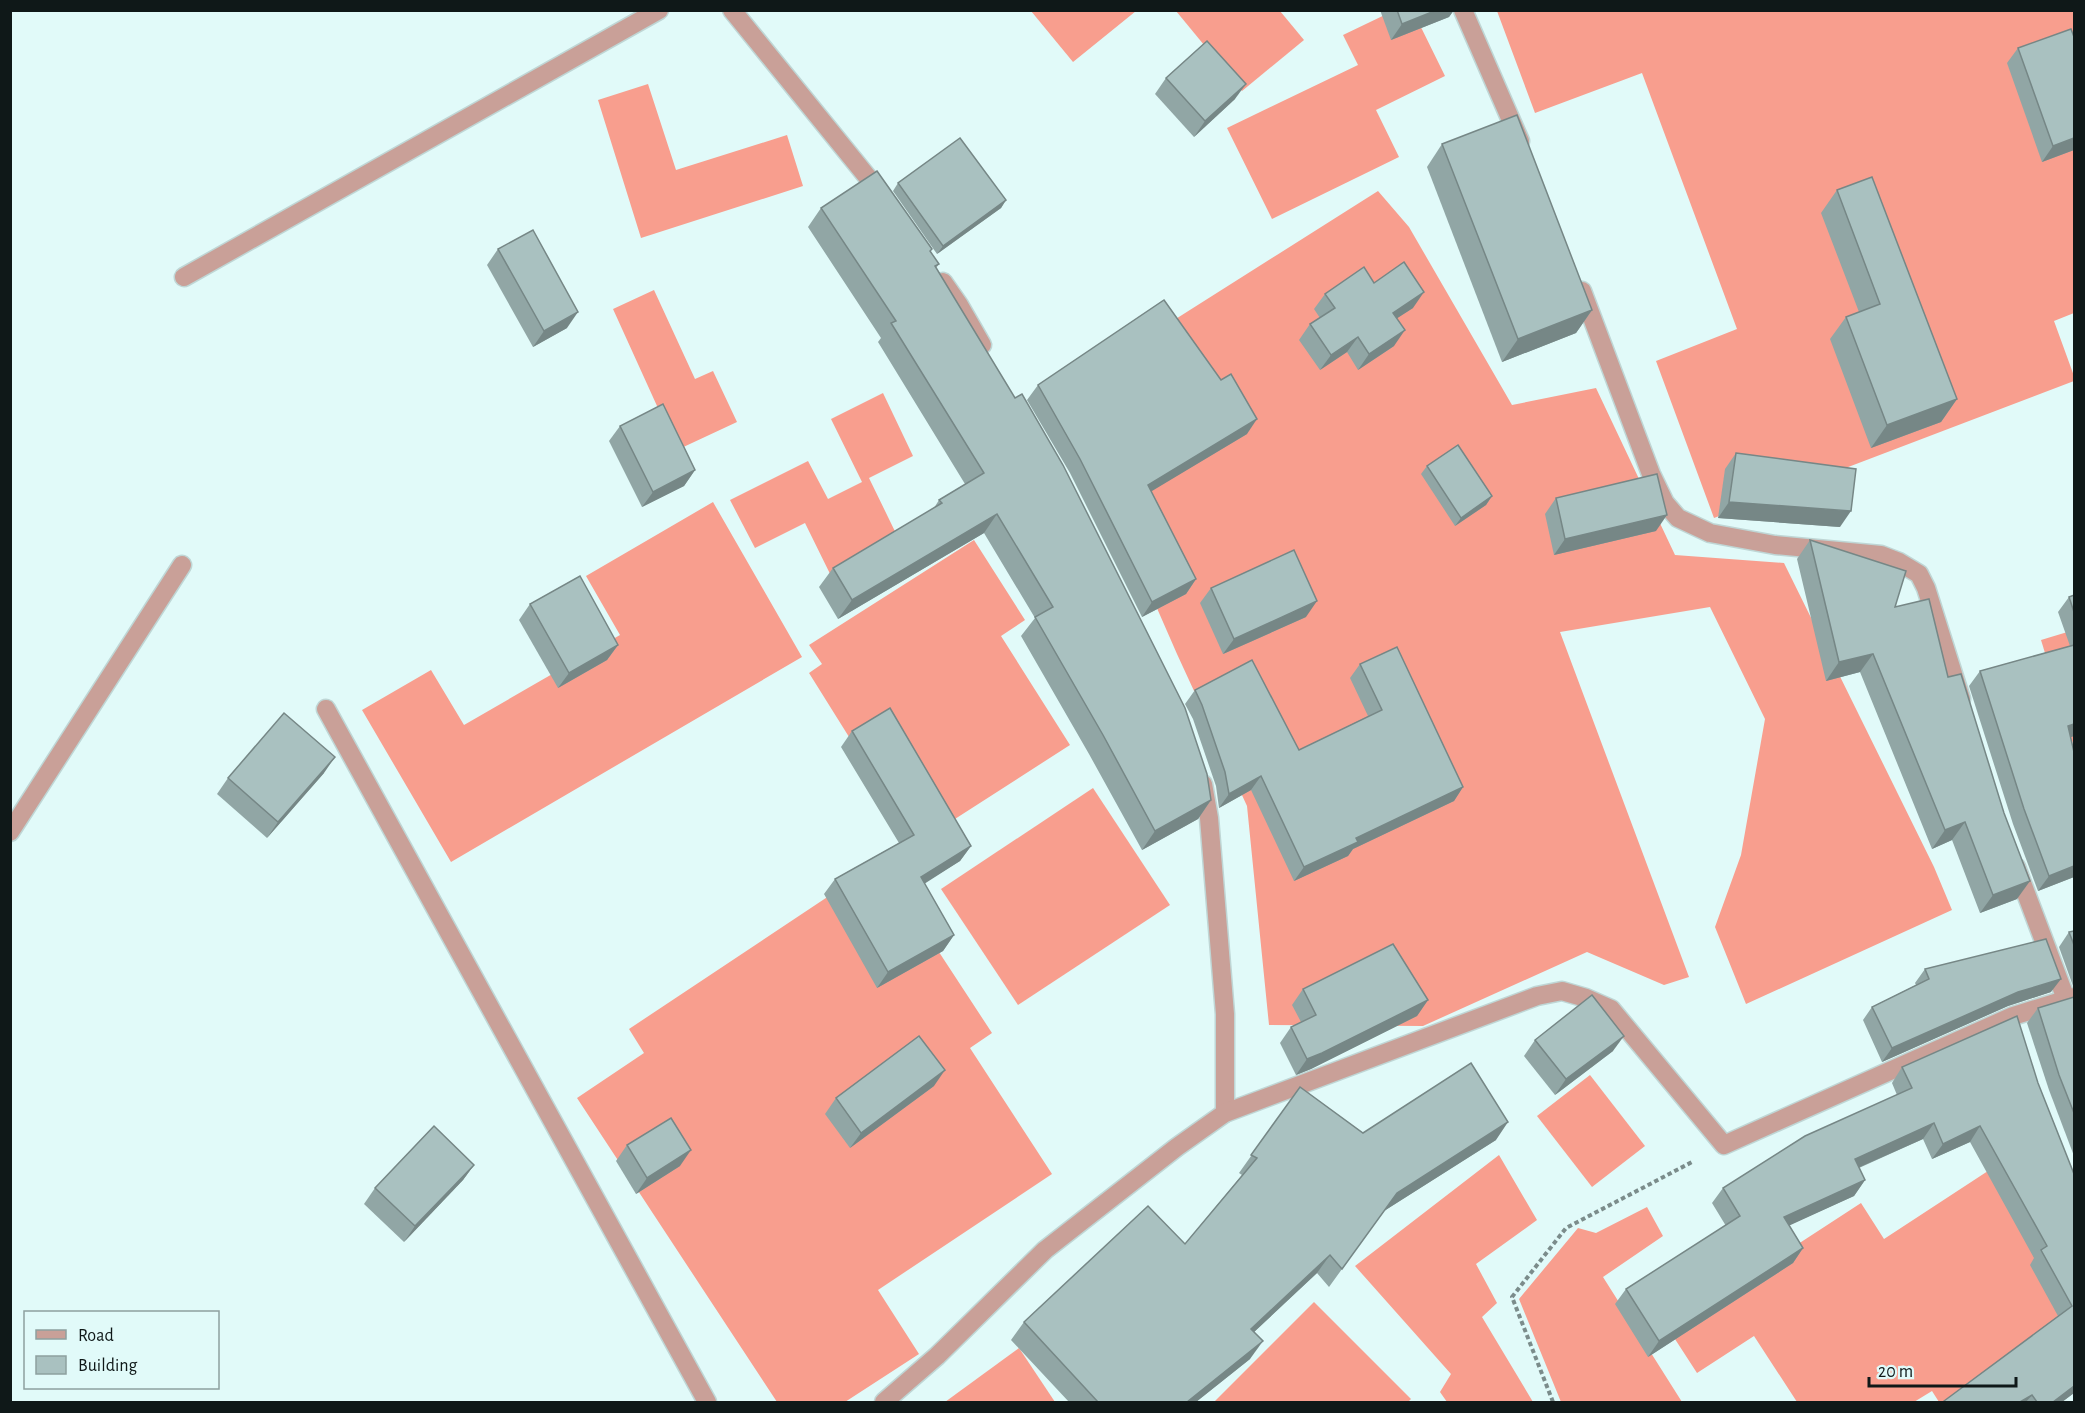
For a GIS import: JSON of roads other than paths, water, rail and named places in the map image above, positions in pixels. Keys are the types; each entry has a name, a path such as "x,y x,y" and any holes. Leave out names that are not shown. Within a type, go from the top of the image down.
{"lane":[{"path":"184,277 659,10"},
{"path":"732,10 874,184 894,212"},
{"path":"1463,10 1528,158"},
{"path":"933,268 959,305 989,356"},
{"path":"1574,270 1651,474 1665,503 1678,518 1710,533 1775,545 1881,555 1899,562 1918,574 1926,588 1966,716"},
{"path":"10,831 182,566"},
{"path":"326,709 707,1402"},
{"path":"1197,768 1205,790 1209,818 1220,943 1225,1014 1225,1113"},
{"path":"884,1402 937,1356 1045,1250 1177,1147 1225,1113 1537,996 1562,991 1611,1009 1724,1145 2013,1016 2070,998 2010,850"},
{"path":"2013,1016 2020,1038"}]}
